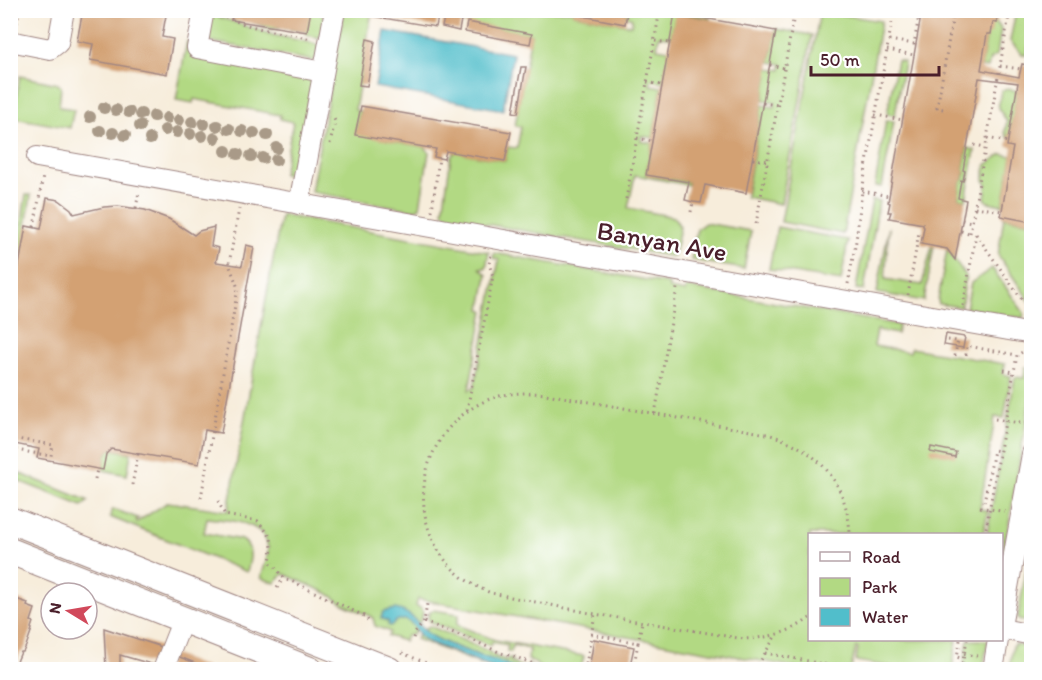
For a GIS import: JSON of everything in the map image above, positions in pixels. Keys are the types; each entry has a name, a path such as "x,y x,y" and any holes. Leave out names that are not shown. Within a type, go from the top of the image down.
{"main road":[{"path":"10,520 389,669"},
{"path":"10,551 183,619 278,664 309,669"}],"street":[{"path":"10,41 50,49 58,43 64,10"},
{"path":"291,203 323,72 335,10"},
{"path":"204,11 197,48 323,72"},
{"name":"Banyan Ave","path":"37,158 1032,334"},
{"path":"1003,615 1032,453"},
{"path":"163,669 183,619"},
{"path":"1003,629 1032,635"},
{"path":"993,669 998,641"}],"path":[{"path":"626,199 660,10"},
{"path":"756,224 795,10"},
{"path":"845,300 894,11 885,10"},
{"path":"889,40 914,44 920,10"},
{"path":"943,109 937,108 954,10"},
{"path":"970,233 1010,11 1005,10"},
{"path":"204,11 218,13 231,20 273,32 290,34 328,45"},
{"path":"655,41 670,44"},
{"path":"887,50 914,55"},
{"path":"945,60 952,61"},
{"path":"770,65 784,68"},
{"path":"1000,66 1021,69"},
{"path":"647,82 662,85"},
{"path":"763,103 777,105"},
{"path":"875,114 903,120"},
{"path":"637,138 652,141"},
{"path":"987,138 1008,142"},
{"path":"974,145 986,147"},
{"path":"429,227 439,158"},
{"path":"753,159 768,161"},
{"path":"862,191 890,196"},
{"path":"136,208 139,192"},
{"path":"34,227 39,197"},
{"path":"691,212 693,202"},
{"path":"975,207 1002,211"},
{"path":"962,220 972,222"},
{"path":"201,498 238,288 229,264 235,231"},
{"path":"961,231 976,234 1027,307 1032,308"},
{"path":"907,298 919,232"},
{"path":"955,356 976,234"},
{"path":"467,412 493,276 489,264 494,238"},
{"path":"655,414 680,272"},
{"path":"482,305 487,306"},
{"path":"948,340 957,341"},
{"path":"966,355 967,346 1017,355 1032,348"},
{"path":"222,348 227,349"},
{"path":"985,533 1017,355"},
{"path":"1004,370 1014,372"},
{"path":"808,619 776,635 744,639 595,614 491,593 463,578 451,567 433,540 426,517 423,493 429,461 450,426 467,412 498,396 530,392 782,438 810,454 832,477 841,492 846,507 850,533"},
{"path":"995,419 1032,425"},
{"path":"10,449 51,456 53,445 17,439"},
{"path":"984,502 994,450 1000,451"},
{"path":"132,485 138,454"},
{"path":"95,479 97,469"},
{"path":"218,501 225,515 258,522 272,537 270,561 285,580 366,617 370,624"},
{"path":"980,507 1021,514"},
{"path":"277,588 285,580"},
{"path":"413,638 424,622 428,604"},
{"path":"585,669 595,614"},
{"path":"424,622 468,638 501,654 534,664 538,669"},
{"path":"633,669 642,622"},
{"path":"591,634 638,643"},
{"path":"755,669 776,635"},
{"path":"960,641 957,657 963,658"},
{"path":"962,669 967,641"},
{"path":"765,653 855,669"}],"green space":[{"path":"218,11 321,11 324,19 320,38 306,35 306,32 271,29"},
{"path":"344,11 372,11 355,110 360,111 356,134 425,147 429,152 420,207 414,210 311,192"},
{"path":"401,11 573,11 573,14 631,25 632,18 626,16 627,13 616,11 674,11 710,17 710,19 676,13 671,37 659,36 657,48 669,50 663,82 651,80 650,85 662,87 653,138 641,136 641,141 652,143 646,175 689,182 688,185 635,175 628,208 674,217 680,227 674,257 451,218 443,212 451,156 456,152 505,161 508,147 517,148 521,127 515,126 531,34"},
{"path":"820,11 881,21 843,234 781,222"},
{"path":"1016,11 1031,11 1031,46 1029,46 1027,55 1022,54 1010,41"},
{"path":"210,14 273,35 319,45 316,59 314,61 208,41 206,36"},
{"path":"993,22 997,23 1001,29 997,55 990,59 988,68 981,67 987,34"},
{"path":"776,29 812,35 781,204 746,197 762,105 774,107 776,102 763,100 769,68 781,70 782,64 770,62"},
{"path":"187,41 311,79 294,186 286,187 288,175 283,174 293,122 280,119 280,115 194,99 193,103 176,100"},
{"path":"897,60 904,62 895,115 887,114"},
{"path":"20,76 58,84 61,87 59,107 74,109 70,128 15,118 12,132 16,133 15,136 11,135"},
{"path":"1008,89 1017,91 1009,137 1007,137 1005,132 1007,121 998,108 1001,91"},
{"path":"886,120 894,121 882,187 875,186"},
{"path":"967,148 975,150 966,200 958,198 961,180 964,180 965,171 963,170"},
{"path":"1002,154 1012,156 1003,205 988,202 985,198 987,184 984,180 986,165"},
{"path":"26,195 31,195 11,318 11,287"},
{"path":"872,200 879,201 864,290 856,289"},
{"path":"281,215 489,252 486,268 480,268 487,275 481,309 484,310 469,390 474,388 499,260 493,258 494,253 669,284 669,289 685,292 686,287 899,325 897,334 877,330 874,346 910,352 911,348 1005,364 1003,374 1011,376 1004,418 995,417 980,509 988,511 983,533 808,533 808,641 957,641 952,669 904,669 856,661 858,648 856,647 851,669 806,669 418,599 416,606 423,611 422,617 413,634 407,636 404,641 388,636 390,632 375,626 373,618 368,615 284,574 275,583 261,578 268,550 266,540 254,527 207,518 204,533 242,540 246,543 250,550 247,572 110,517 113,509 138,518 137,522 168,502 228,511"},
{"path":"1004,217 1031,222 1031,303 998,255"},
{"path":"705,223 751,231 744,269 691,260 697,229"},
{"path":"777,227 848,240 841,281 769,269"},
{"path":"889,227 885,279 922,285 932,246 934,246 924,301 877,293"},
{"path":"947,249 966,276 961,307 939,304 938,301"},
{"path":"992,268 1024,313 1023,318 966,308 971,283"},
{"path":"1025,367 1031,368 1031,393 1003,558 1003,533 987,533 1015,377 1024,378"},
{"path":"111,449 131,453 127,475 103,470 106,454"},
{"path":"11,470 89,501 82,506 11,478"},
{"path":"1031,540 1031,622 1020,620 1018,617"},
{"path":"433,610 459,614 457,625 495,640 584,656 581,669 541,669 528,660 529,649 513,645 511,652 507,651 508,645 492,642 491,646 431,622 428,616"},
{"path":"430,626 490,652 495,657 512,659 511,662 524,669 494,669 416,639 421,631"},
{"path":"968,641 988,641 983,669 963,669"},
{"path":"1015,644 1031,647 1031,669 1009,669"}],"water":[{"path":"385,31 513,54 503,110 375,87"},
{"path":"395,609 413,617 427,632 438,639 516,669 497,669 431,643 423,639 406,620 398,620 390,626 389,622 381,618 383,612"}],"building":[{"path":"83,10 167,10 162,37 173,39 167,74 90,60 93,44 77,41"},
{"path":"233,10 311,10 307,32 231,20"},
{"path":"372,10 401,10 438,17 436,27 371,16"},
{"path":"573,10 616,10 627,13 625,24 572,14"},
{"path":"922,10 999,10 997,23 993,22 991,34 987,34 981,70 1019,77 1022,64 1027,65 1030,49 1032,49 1032,222 1001,216 1013,147 1007,146 1018,83 979,78 963,170 965,171 958,198 966,200 955,260 947,249 921,244 923,224 889,218 891,212 888,212"},
{"path":"675,13 776,31 746,193 705,185 701,203 693,202 685,200 689,182 646,175"},
{"path":"444,17 461,20 459,31 442,27"},
{"path":"467,22 532,34 530,44 465,32"},
{"path":"367,39 375,41 367,86 359,85"},
{"path":"521,67 526,67 518,113 513,112"},
{"path":"361,106 511,132 505,161 446,151 444,159 434,157 436,149 355,135"},
{"path":"47,198 59,200 74,214 118,206 145,210 169,219 194,235 199,231 214,227 211,246 219,248 216,262 242,266 246,245 254,247 221,433 205,430 199,464 111,449 106,454 103,470 37,458 39,449 10,443 10,300 16,282 26,226 41,229"},
{"path":"946,334 965,337 963,348 944,345"},
{"path":"931,447 956,452 955,457 930,452"},
{"path":"10,597 28,603 27,606 35,609 31,621 33,622 32,629 16,664 10,662"},
{"path":"104,628 165,648 158,666 120,655 120,670 106,670"},
{"path":"594,639 634,647 629,670 589,670"},
{"path":"172,654 213,670 166,670"}]}
